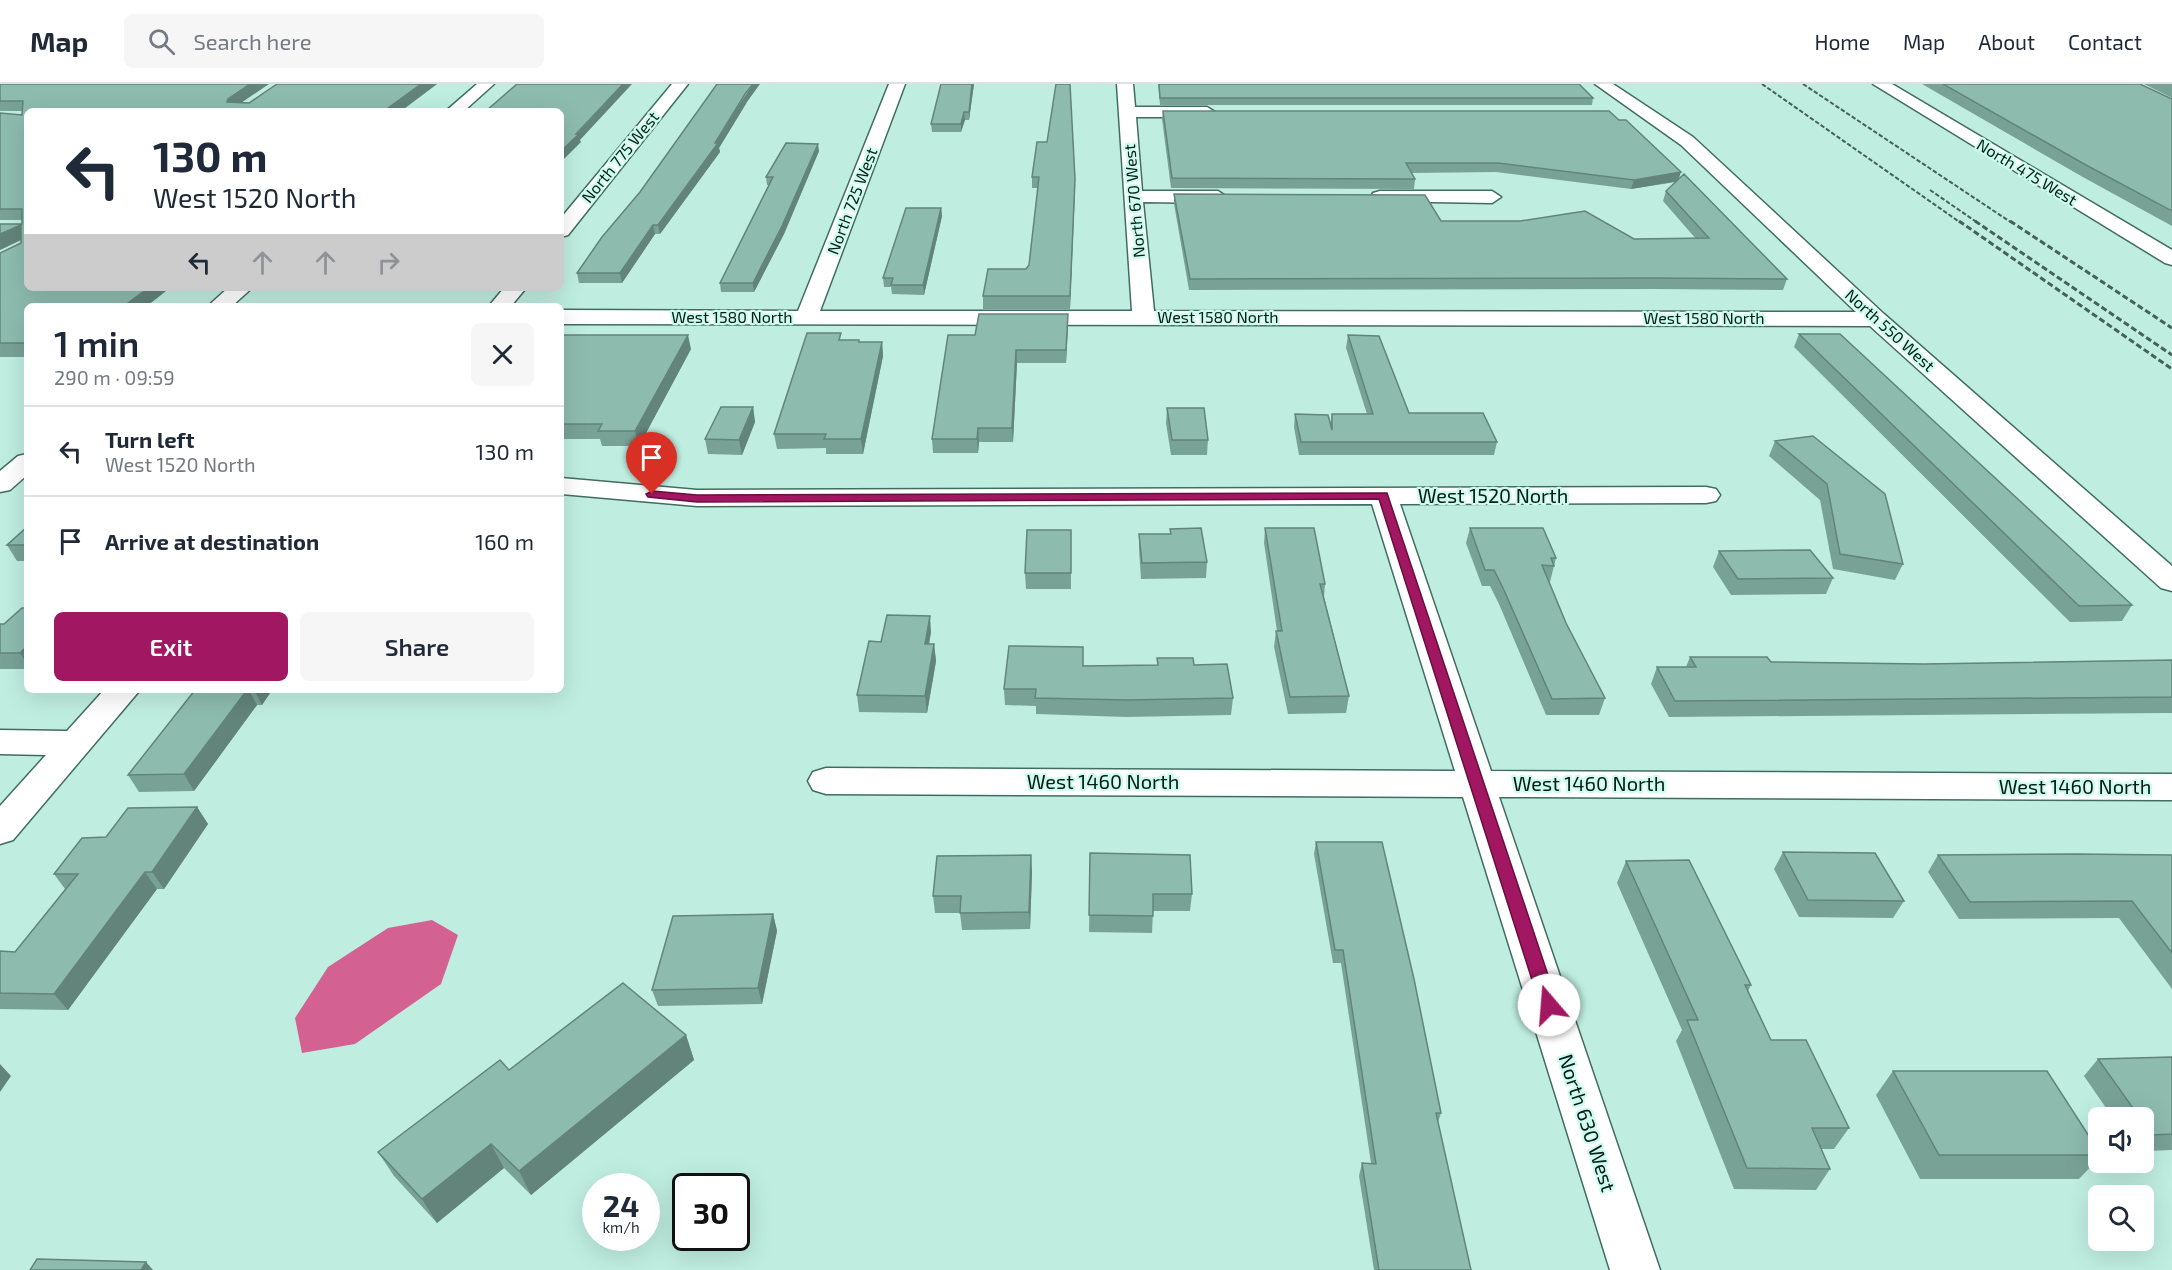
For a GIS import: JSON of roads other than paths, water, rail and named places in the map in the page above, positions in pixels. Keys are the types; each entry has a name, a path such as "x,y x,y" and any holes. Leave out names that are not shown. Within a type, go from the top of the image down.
{"street":[{"path":"458,108 486,84"},
{"name":"North 775 West","path":"564,227 680,84"},
{"name":"North 725 West","path":"807,317 897,84"},
{"name":"North 670 West","path":"1125,84 1143,317"},
{"name":"North 550 West","path":"1603,84 1641,112 1687,141 1876,319 2172,582"},
{"name":"North 475 West","path":"1881,84 2172,259"},
{"path":"1127,112 1222,112"},
{"path":"1617,112 1641,112"},
{"path":"1134,196 1241,197"},
{"path":"1361,197 1492,197"},
{"path":"223,303 237,291"},
{"path":"502,303 512,291"},
{"name":"West 1580 North","path":"564,317 1876,319"},
{"path":"0,484 24,464"},
{"path":"0,484 24,485"},
{"name":"West 1520 North","path":"564,486 697,498 1706,495"},
{"name":"North 630 West","path":"1383,496 1635,1270"},
{"path":"0,830 120,693"},
{"path":"0,742 77,743"},
{"name":"West 1460 North","path":"826,781 2172,787"}],"railway":[{"path":"1762,84 1961,223"},
{"path":"1803,84 2012,223"},
{"path":"1930,190 1978,223"},
{"path":"1959,221 2172,369"},
{"path":"1975,221 2172,355"},
{"path":"2010,221 2172,328"}]}
